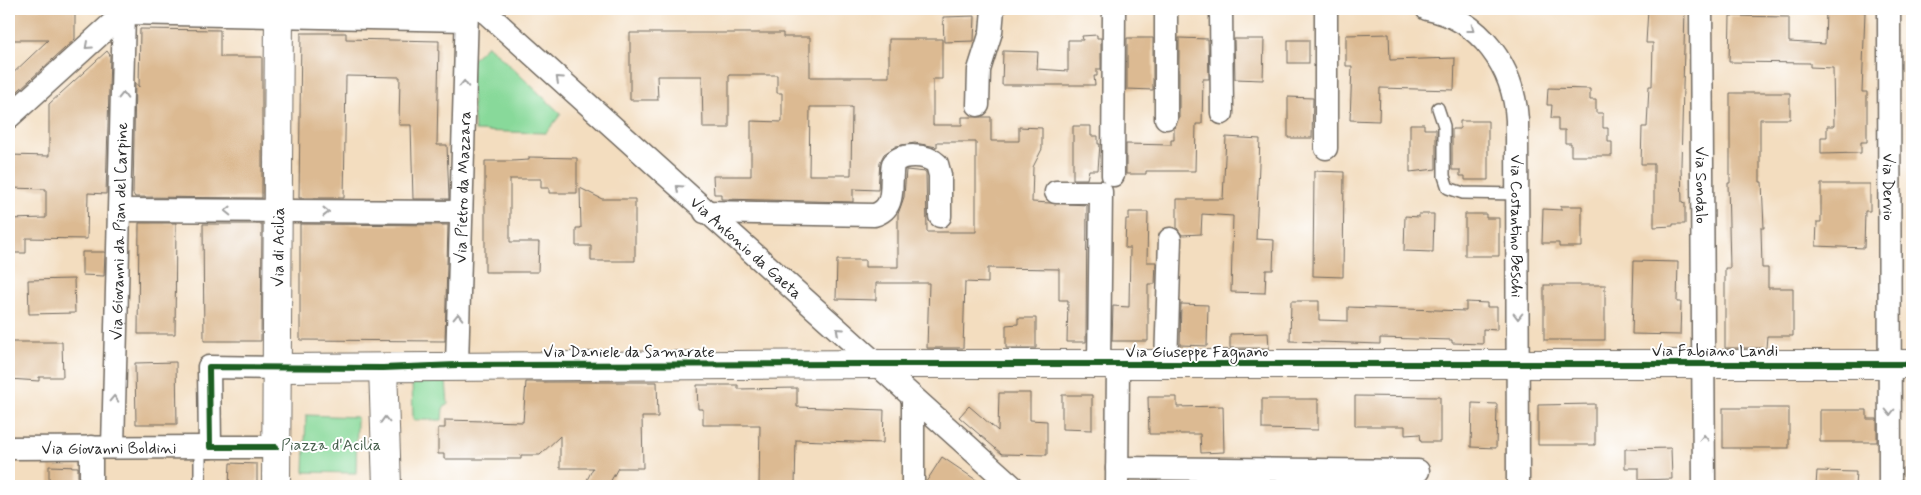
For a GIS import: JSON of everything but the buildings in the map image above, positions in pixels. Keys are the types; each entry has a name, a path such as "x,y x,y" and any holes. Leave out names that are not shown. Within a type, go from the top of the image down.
{"street":[{"path":"978,105 979,70 991,32 993,9"},
{"path":"1113,175 1114,9"},
{"path":"1166,9 1166,118"},
{"path":"1221,9 1222,113"},
{"path":"1326,9 1326,148"},
{"name":"Via Costantino Beschi","path":"1427,9 1451,16 1470,28 1490,48 1505,69 1513,88 1516,107 1518,194 1518,486"},
{"name":"Via Sondalo","path":"1701,9 1704,486"},
{"name":"Via Dervio","path":"1889,9 1901,364 1890,486"},
{"path":"9,117 126,11 472,12"},
{"name":"Via Giovanni da Pian del Carpine","path":"113,447 126,11"},
{"name":"Via di Acilia","path":"276,486 279,12"},
{"name":"Via Antonio da Gaeta","path":"472,12 705,212 1012,486"},
{"name":"Via Pietro da Mazzara","path":"457,365 460,212 472,12"},
{"path":"705,212 874,215 881,213 888,206 891,195 893,164 905,157 929,158 937,164 940,175 940,216"},
{"path":"1056,192 1101,192 1109,364 1117,477 1418,470"},
{"path":"121,210 460,212"},
{"path":"1166,364 1170,239"},
{"name":"Via Fabiano Landi","path":"1519,365 1704,363 1901,364"},
{"name":"Via Giuseppe Fagnano","path":"876,364 1519,365"},
{"name":"Via Daniele da Samarate","path":"277,368 383,368 457,365 876,364"},
{"path":"205,447 209,367 277,368"},
{"path":"383,368 387,486"},
{"path":"913,398 913,486"},
{"path":"91,447 91,486"},
{"name":"Via Giovanni Boldini","path":"9,448 276,447"}],"lane":[{"path":"1438,108 1444,126 1444,176 1448,188 1463,193 1518,194"},
{"path":"200,486 205,447"}],"green space":[{"path":"488,45 561,114 546,133 475,131 469,62"},
{"path":"412,380 446,381 448,404 443,408 442,420 413,420"},
{"name":"Piazza d'Acilia","path":"306,415 357,417 356,473 304,472"}],"cycle path":[{"path":"276,447 210,447 209,367 383,368 457,365 876,364 1912,364"}]}
